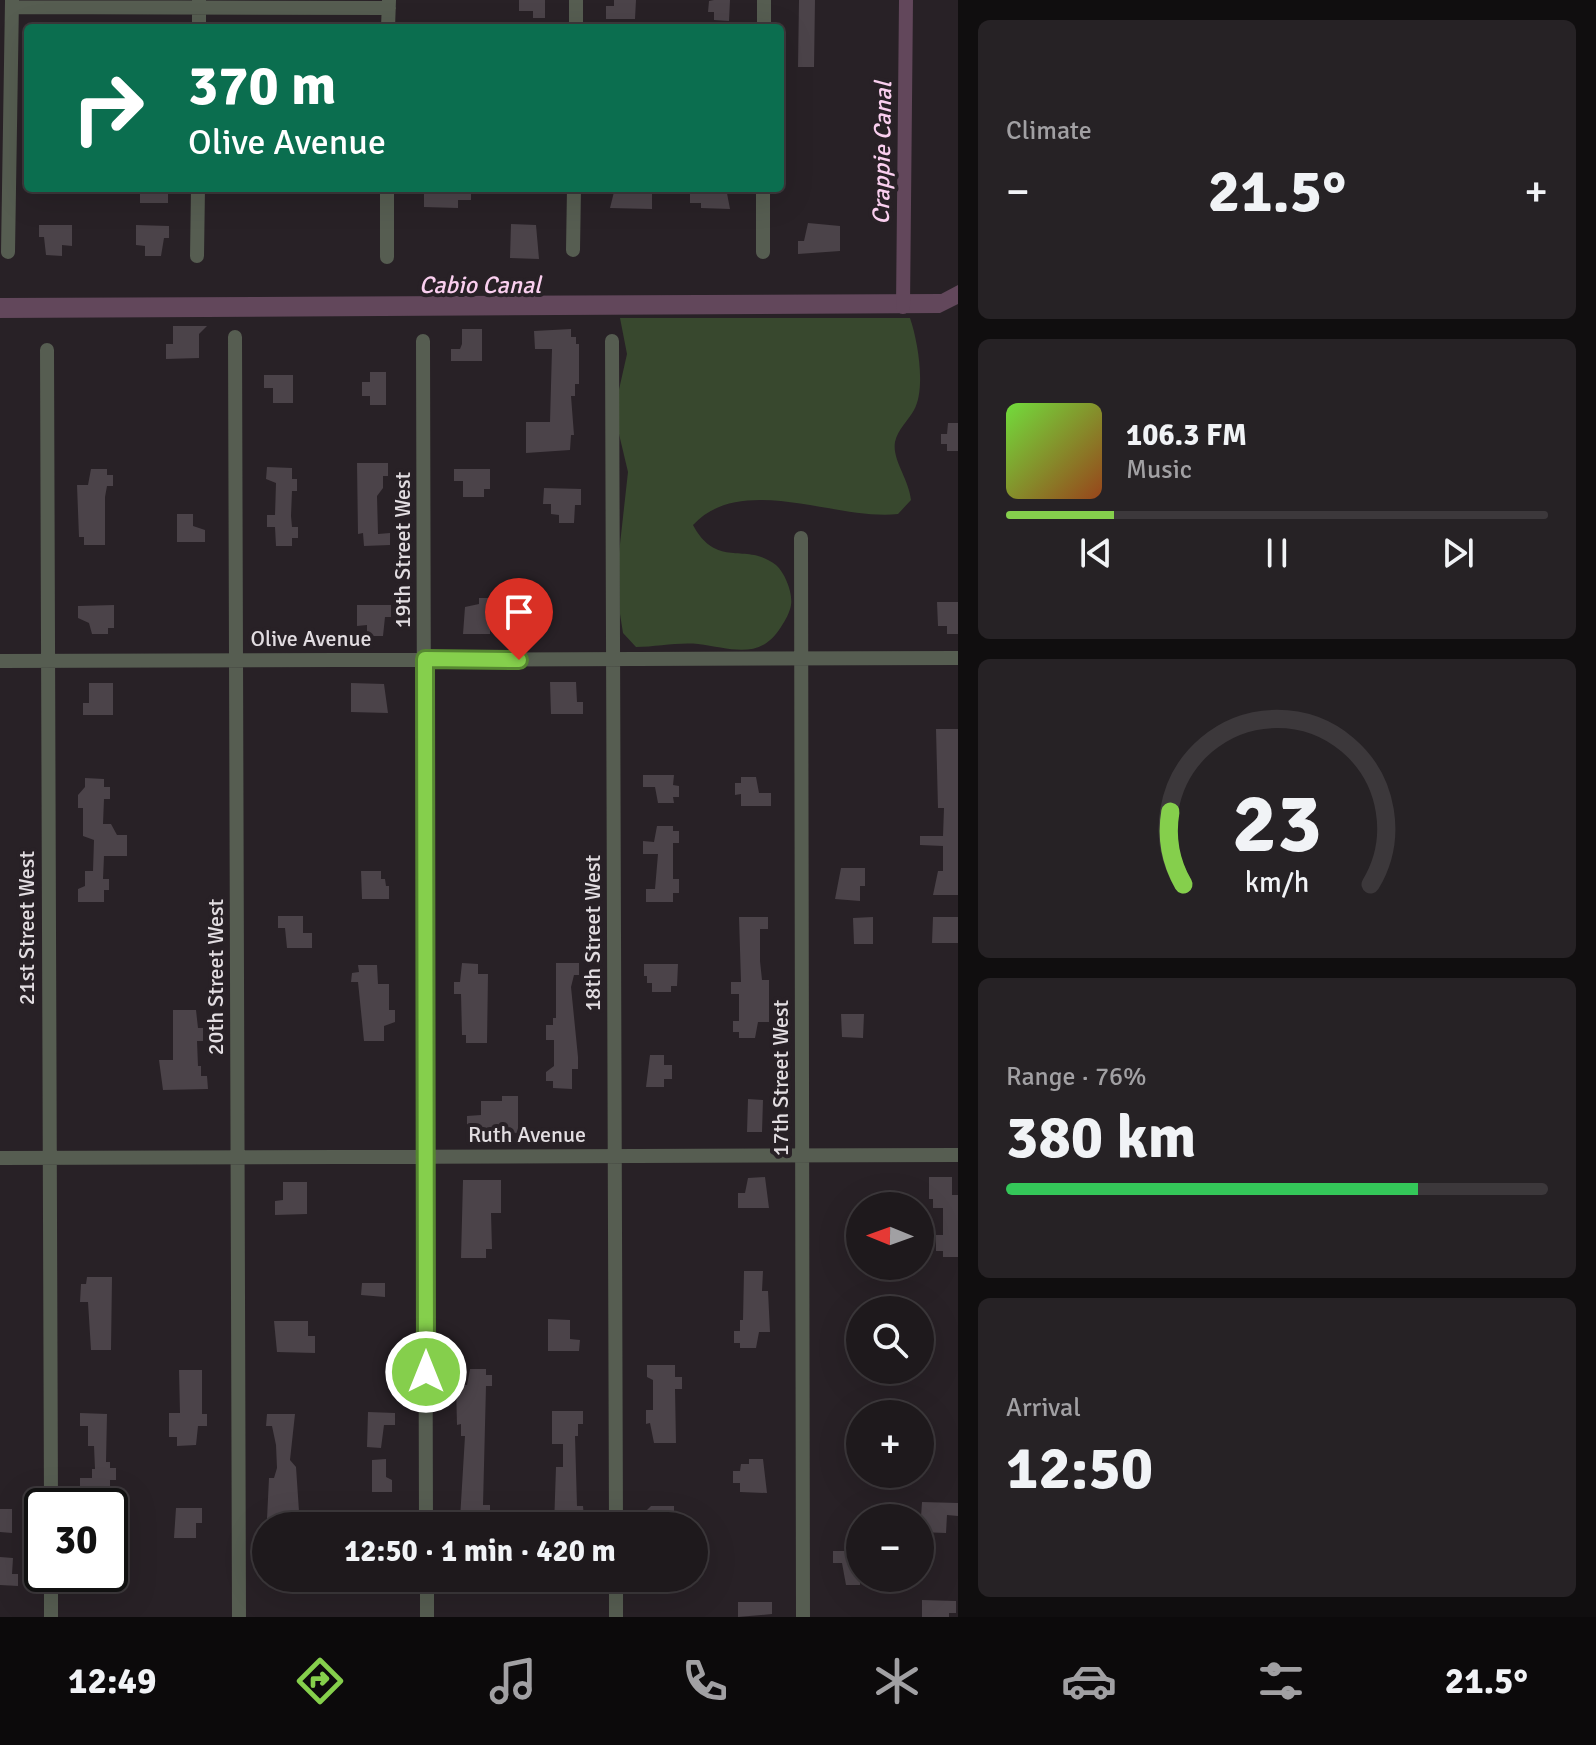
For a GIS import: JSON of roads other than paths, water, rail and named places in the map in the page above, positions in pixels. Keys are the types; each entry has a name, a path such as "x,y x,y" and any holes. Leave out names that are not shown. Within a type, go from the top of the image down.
{"street":[{"path":"576,0 576,24"},
{"path":"764,0 764,24"},
{"path":"8,252 5,87 12,4 389,4 388,24"},
{"path":"197,256 198,192"},
{"path":"387,192 387,257"},
{"path":"573,250 574,192"},
{"path":"763,192 763,252"},
{"name":"20th Street West","path":"235,337 239,1617"},
{"name":"19th Street West","path":"423,341 426,1512"},
{"name":"18th Street West","path":"612,341 616,1512"},
{"name":"21st Street West","path":"47,350 51,1488"},
{"name":"17th Street West","path":"801,538 803,1617"},
{"name":"Olive Avenue","path":"0,661 958,658"},
{"name":"Ruth Avenue","path":"0,1158 958,1155"},
{"path":"51,1592 51,1617"},
{"path":"427,1592 427,1617"},
{"path":"616,1592 616,1617"}],"waterway":[{"name":"Crappie Canal","path":"903,307 906,0"}],"water label":[{"name":"Cabio Canal","path":"480,285"}]}
